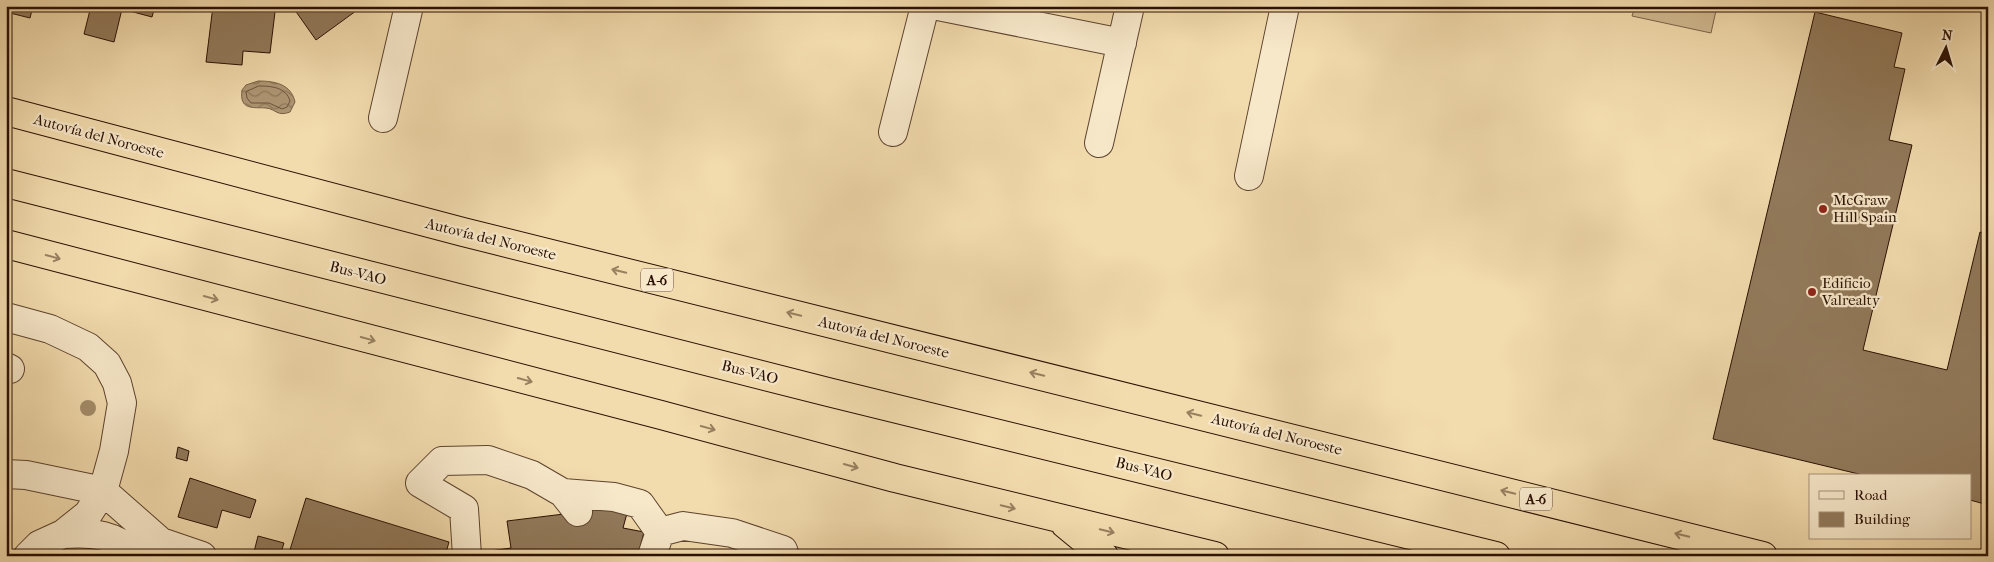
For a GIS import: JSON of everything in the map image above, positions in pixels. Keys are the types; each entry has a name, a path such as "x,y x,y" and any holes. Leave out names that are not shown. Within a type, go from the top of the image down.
{"highway":[{"name":"Autovía del Noroeste","path":"6,111 463,232 1763,556"},
{"name":"Bus-VAO","path":"6,183 828,392 1496,556"},
{"path":"6,244 895,478 1060,520 1215,556"},
{"path":"1060,520 1104,556"}],"street":[{"path":"383,118 410,6"},
{"path":"893,132 925,6"},
{"path":"938,6 1122,43"},
{"path":"1100,143 1130,6"},
{"path":"1249,176 1286,6"},
{"path":"6,317 50,329 88,348 107,364 118,383 122,403 114,451 104,491 88,514 43,545"},
{"path":"467,556 464,509 420,483 442,461 488,460 532,474 570,503 614,497 640,504 656,544 683,526 732,533 783,550 785,556"},
{"path":"6,474 26,475 104,491 161,542 202,556"},
{"path":"104,491 112,519 134,552"},
{"path":"43,545 90,532 115,539 134,552"}],"shaded area":[{"path":"1635,6 1717,6 1711,33 1632,16"}],"water":[{"path":"258,81 276,83 286,87 295,102 290,112 282,114 266,108 245,105 242,90 246,85"}],"building":[{"path":"6,6 33,6 30,18 6,12"},
{"path":"91,6 155,6 152,17 122,9 114,42 84,34"},
{"path":"213,6 290,6 275,12 270,53 243,51 242,65 206,62"},
{"path":"292,6 359,6 360,8 316,40"},
{"name":"Edificio Valrealty","path":"1815,12 1902,33 1894,67 1905,69 1889,140 1912,145 1863,350 1947,370 1980,232 1988,234 1988,505 1972,501 1972,474 1859,474 1713,439"},
{"path":"178,447 189,451 187,461 176,458"},
{"path":"190,478 256,500 250,518 222,510 217,528 178,517"},
{"path":"306,498 449,542 445,556 298,556 289,553"},
{"path":"629,506 623,528 644,532 638,556 483,556 483,552 511,548 507,521"},
{"path":"258,536 284,543 280,556 253,556"}],"place":[{"name":"McGraw Hill Spain","path":"1823,209"},
{"name":"Edificio Valrealty","path":"1812,292"}]}
